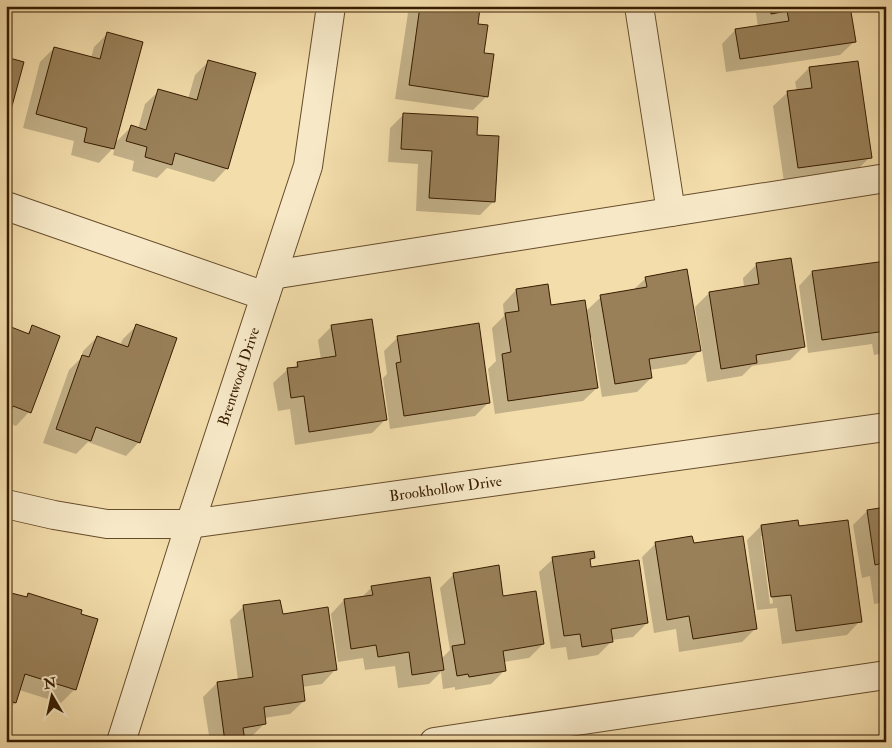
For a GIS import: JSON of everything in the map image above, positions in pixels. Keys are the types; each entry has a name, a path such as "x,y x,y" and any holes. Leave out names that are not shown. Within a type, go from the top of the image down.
{"street":[{"name":"Brentwood Drive","path":"121,742 190,524 308,166 331,6"},
{"path":"639,6 671,212"},
{"path":"6,206 268,286 671,212 886,178"},
{"name":"Brookhollow Drive","path":"6,504 106,524 190,524 886,427"},
{"path":"434,742 886,676"}],"building":[{"path":"420,6 474,6 480,8 478,24 488,25 484,53 494,54 488,97 409,85"},
{"path":"770,6 850,6 856,42 740,59 735,29 789,21 787,11 771,14"},
{"path":"107,32 143,42 114,149 84,142 87,128 36,114 54,47 100,59"},
{"path":"6,57 24,62 9,117 6,117"},
{"path":"208,60 256,73 228,169 175,153 172,165 145,157 147,147 126,141 131,125 146,130 158,89 197,100"},
{"path":"858,61 872,158 798,168 787,91 812,88 809,67"},
{"path":"403,113 478,117 477,135 499,136 495,202 429,198 432,151 401,149"},
{"path":"791,258 805,347 756,355 757,363 721,369 709,292 759,284 756,263"},
{"path":"886,261 886,331 822,340 812,271"},
{"path":"687,269 701,351 649,359 652,378 615,384 600,295 647,287 645,277"},
{"path":"548,284 551,305 585,300 598,388 508,401 502,354 511,352 505,313 519,311 516,289"},
{"path":"372,319 387,420 309,432 304,396 291,398 287,368 298,367 297,362 336,356 331,325"},
{"path":"479,323 490,403 404,416 396,363 401,362 397,336"},
{"path":"136,324 177,338 140,443 96,427 91,441 56,429 82,355 89,357 97,336 128,347"},
{"path":"6,325 29,334 32,325 60,336 31,413 13,406 10,413 6,411"},
{"path":"886,507 886,578 883,563 875,565 867,510"},
{"path":"798,520 799,526 848,520 862,622 796,631 791,595 771,597 761,525"},
{"path":"692,536 694,543 743,536 757,629 693,639 689,616 667,620 655,542"},
{"path":"594,551 595,558 590,559 591,567 639,560 648,623 611,629 613,642 582,647 580,634 564,636 552,557"},
{"path":"499,565 503,596 536,591 544,644 503,651 506,671 469,677 468,674 457,676 452,646 465,644 453,573"},
{"path":"430,577 444,670 412,675 409,652 378,657 376,645 351,649 344,599 373,595 371,586"},
{"path":"11,593 27,597 28,593 82,610 81,614 98,619 76,690 25,674 16,703 6,700 6,609"},
{"path":"280,600 283,614 328,607 337,670 302,675 305,701 264,707 266,724 243,728 245,741 225,742 217,682 253,677 243,605"}]}
